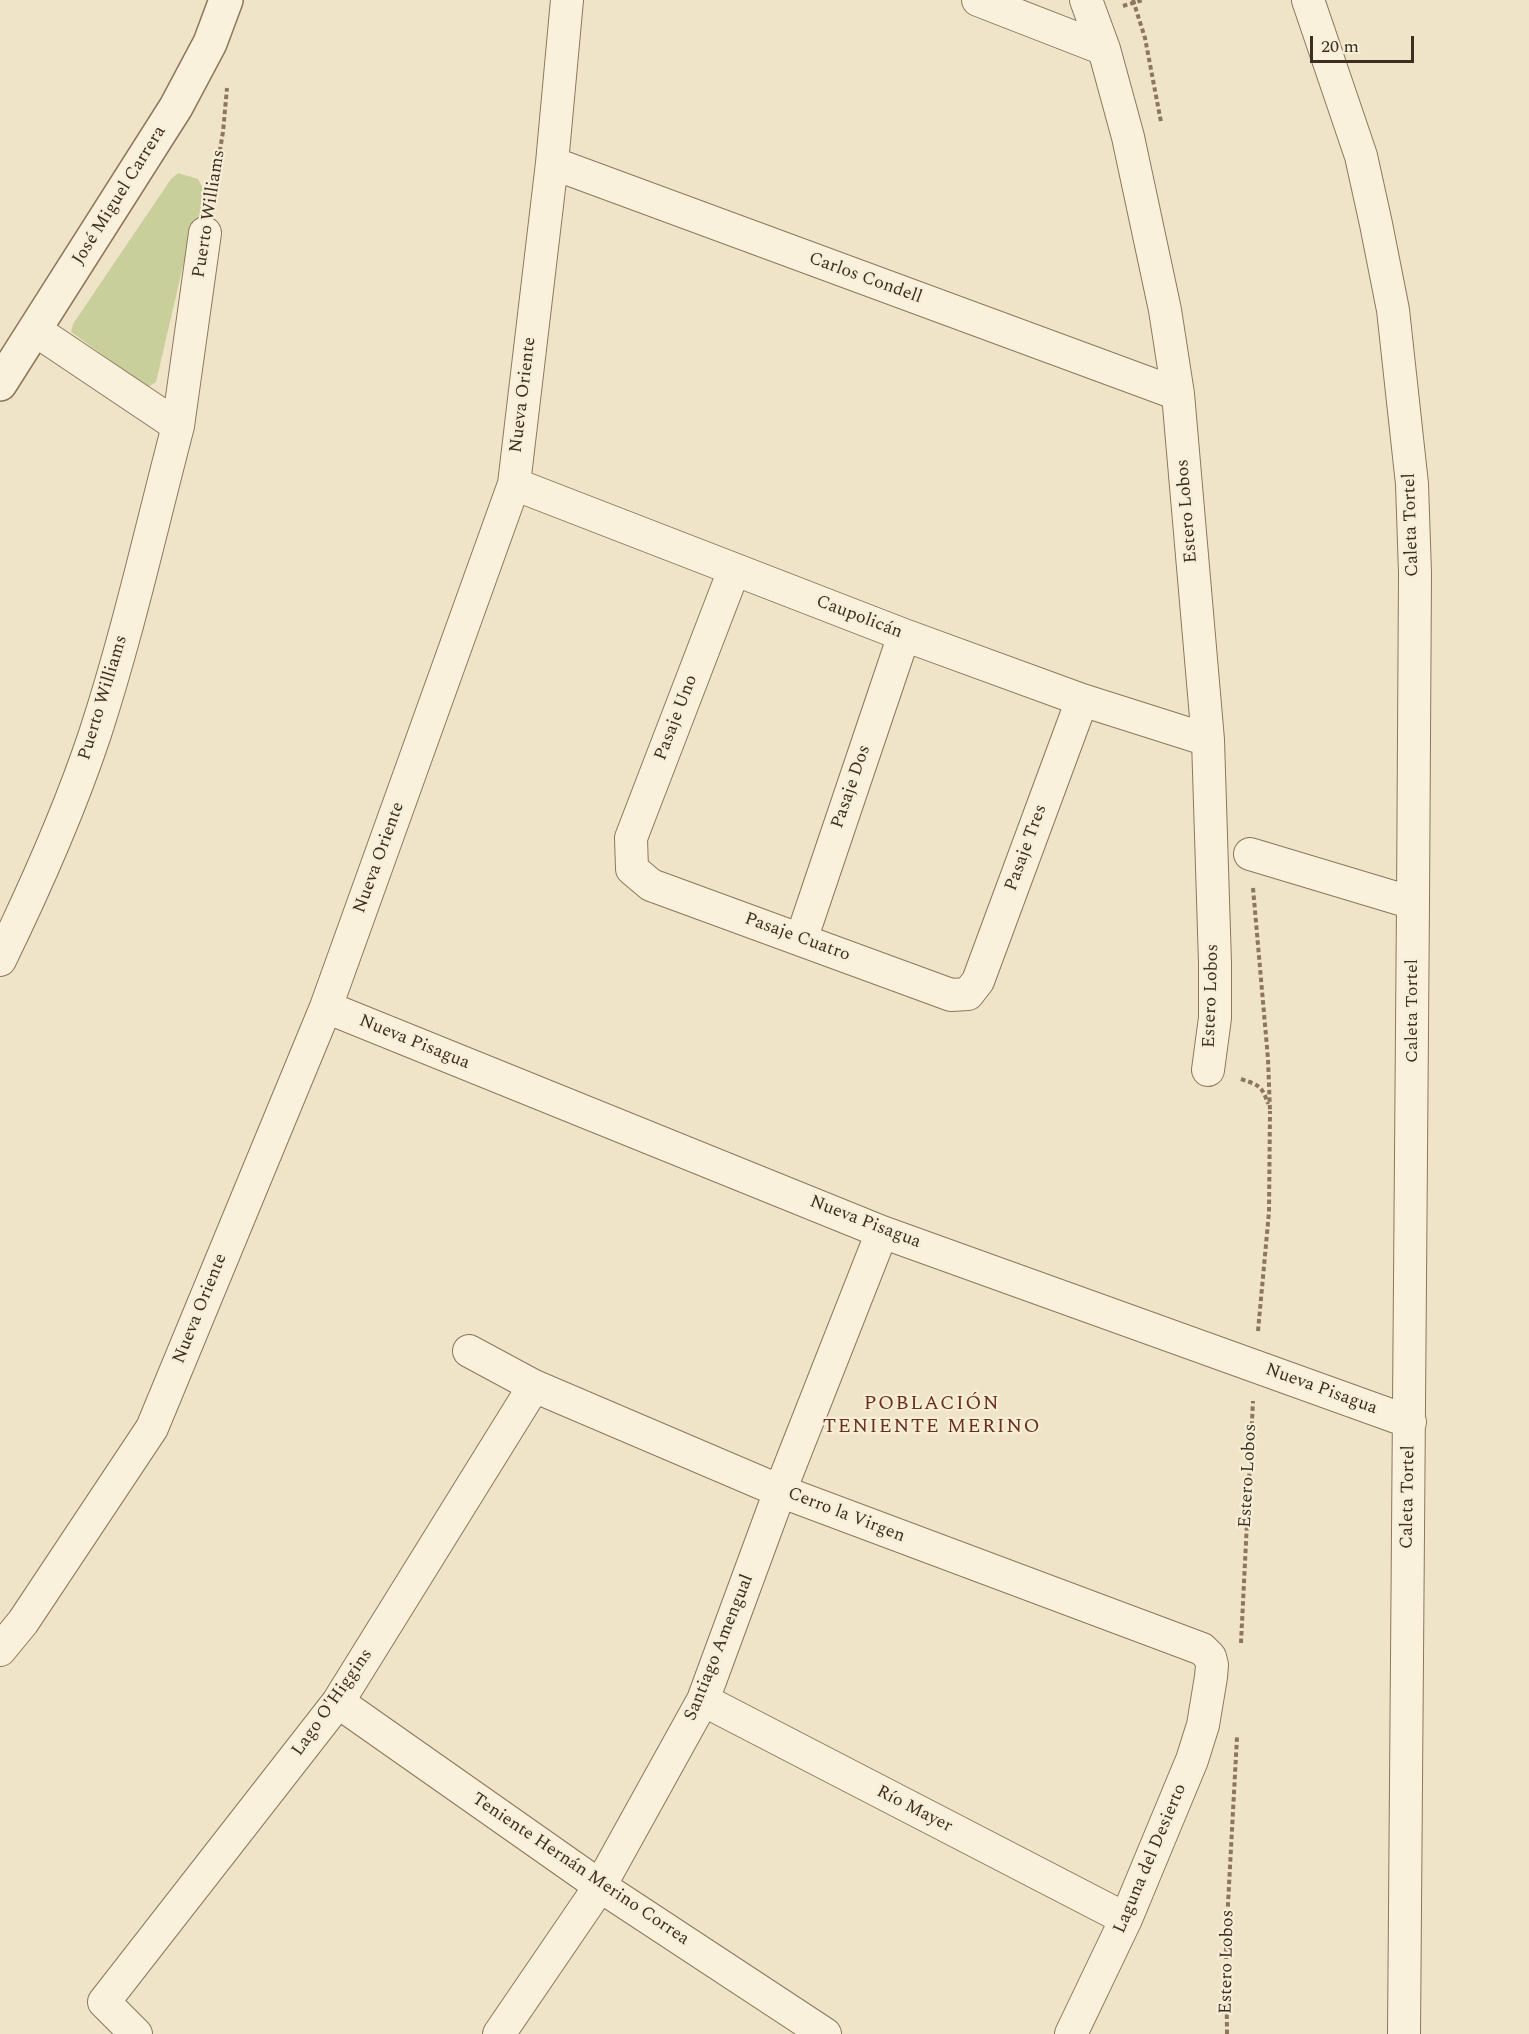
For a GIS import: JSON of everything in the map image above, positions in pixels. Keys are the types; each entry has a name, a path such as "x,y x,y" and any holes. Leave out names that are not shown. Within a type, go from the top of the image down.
{"street":[{"name":"José Miguel Carrera","path":"0,384 176,107 210,43 226,0"},
{"name":"Nueva Oriente","path":"0,1650 23,1622 152,1428 326,1007 514,484 552,163 567,0"},
{"path":"978,0 1104,49"},
{"name":"Estero Lobos","path":"1086,0 1104,49 1128,137 1165,310 1178,394 1208,740 1215,963 1215,1018 1208,1070"},
{"name":"Caleta Tortel","path":"1308,0 1360,156 1393,310 1412,484 1413,903 1404,2034"},
{"name":"Carlos Condell","path":"552,163 1178,394"},
{"name":"Puerto Williams","path":"0,960 39,880 74,794 114,672 178,426 206,233"},
{"path":"35,330 178,426"},
{"name":"Caupolicán","path":"514,484 904,635 1082,700 1208,740"},
{"name":"Pasaje Uno","path":"632,868 631,838 734,570"},
{"name":"Pasaje Dos","path":"801,940 904,635"},
{"name":"Pasaje Tres","path":"968,994 978,981 1082,700"},
{"path":"1250,854 1413,903"},
{"name":"Pasaje Cuatro","path":"632,868 651,885 951,994 968,994"},
{"name":"Nueva Pisagua","path":"326,1007 882,1232 1410,1422"},
{"name":"Santiago Amengual","path":"499,2034 600,1886 703,1700 780,1491 882,1232"},
{"name":"Cerro la Virgen","path":"469,1351 534,1386 780,1491 1202,1649 1210,1657 1211,1677"},
{"name":"Lago O'Higgins","path":"136,2034 104,2002 338,1702 534,1386"},
{"name":"Laguna del Desierto","path":"1071,2034 1126,1919 1192,1760 1203,1725 1211,1677"},
{"name":"Río Mayer","path":"703,1700 1126,1919"},
{"name":"Teniente Hernán Merino Correa","path":"338,1702 600,1886 825,2034"}],"path":[{"name":"Puerto Williams","path":"206,233 223,132 228,78"},
{"name":"Estero Lobos","path":"1208,1070 1258,1085 1264,1091 1270,1111 1269,1212 1256,1366 1240,1652"},
{"name":"Estero Lobos","path":"1227,2034 1226,1941 1237,1733"}],"green space":[{"path":"178,173 198,179 205,192 207,208 205,220 183,266 156,382 148,387 71,332 73,324 171,179"}],"district":[{"name":"POBLACIÓN TENIENTE MERINO","path":"932,1416"}]}
